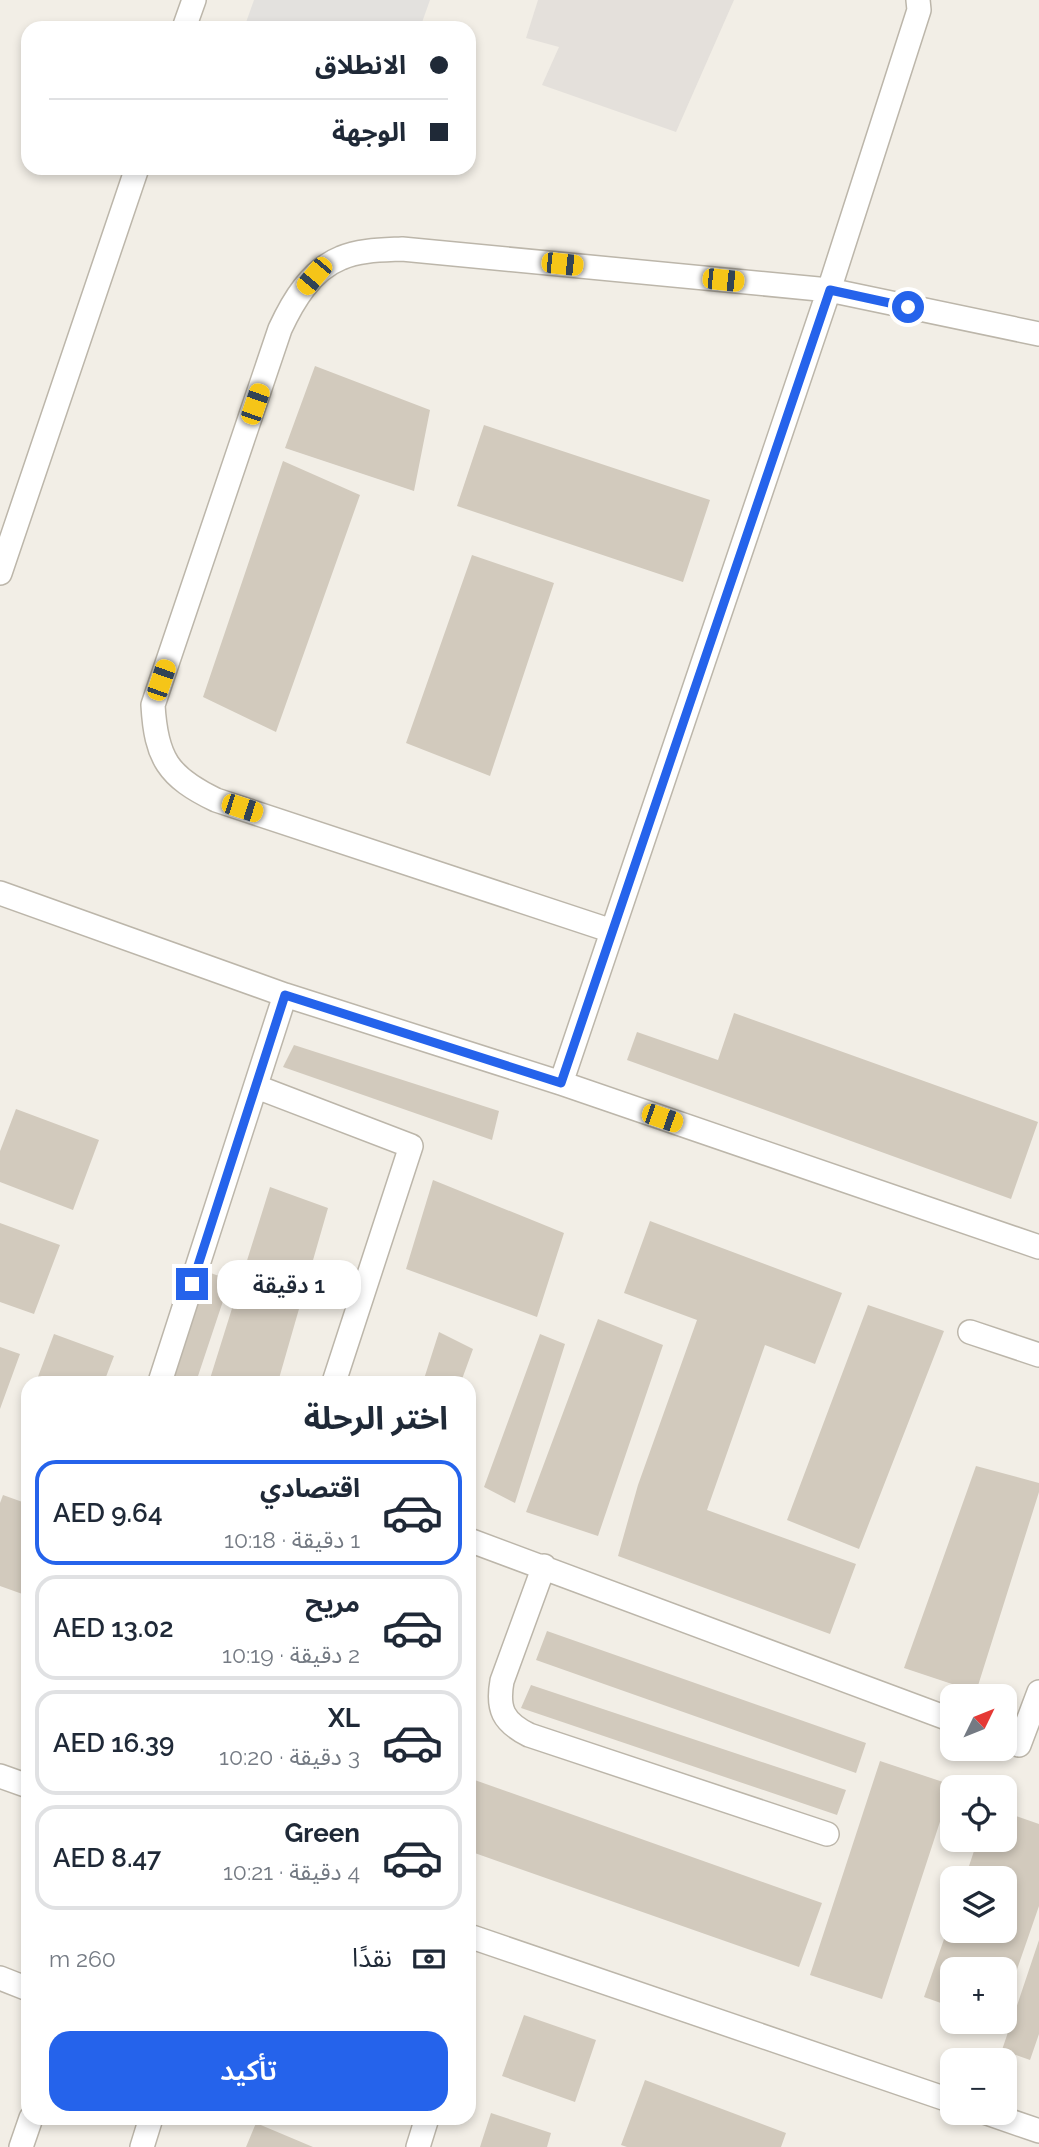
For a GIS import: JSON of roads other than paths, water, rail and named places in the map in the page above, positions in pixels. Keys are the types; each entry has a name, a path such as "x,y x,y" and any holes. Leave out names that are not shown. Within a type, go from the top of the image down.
{"lane":[{"path":"186,21 194,0"},
{"path":"561,1083 830,290 919,10 918,0"},
{"path":"0,573 135,175"},
{"path":"612,931 216,800 188,786 167,764 155,736 153,705 280,329 294,300 314,276 340,258 373,251 402,249 830,290 1039,334"},
{"path":"0,893 285,995 561,1083 1039,1247"},
{"path":"162,1376 285,995"},
{"path":"257,1087 411,1146 336,1376"},
{"path":"970,1332 1039,1355"},
{"path":"476,1542 940,1715"},
{"path":"544,1566 502,1681 499,1697 503,1714 514,1727 530,1735 827,1834"},
{"path":"1021,1746 1039,1692"},
{"path":"0,1776 21,1784"},
{"path":"476,1938 940,2097"},
{"path":"0,1978 21,1986"},
{"path":"21,2147 29,2125"},
{"path":"142,2147 149,2125"},
{"path":"418,2147 425,2125"},
{"path":"1011,2125 1034,2136"}]}
